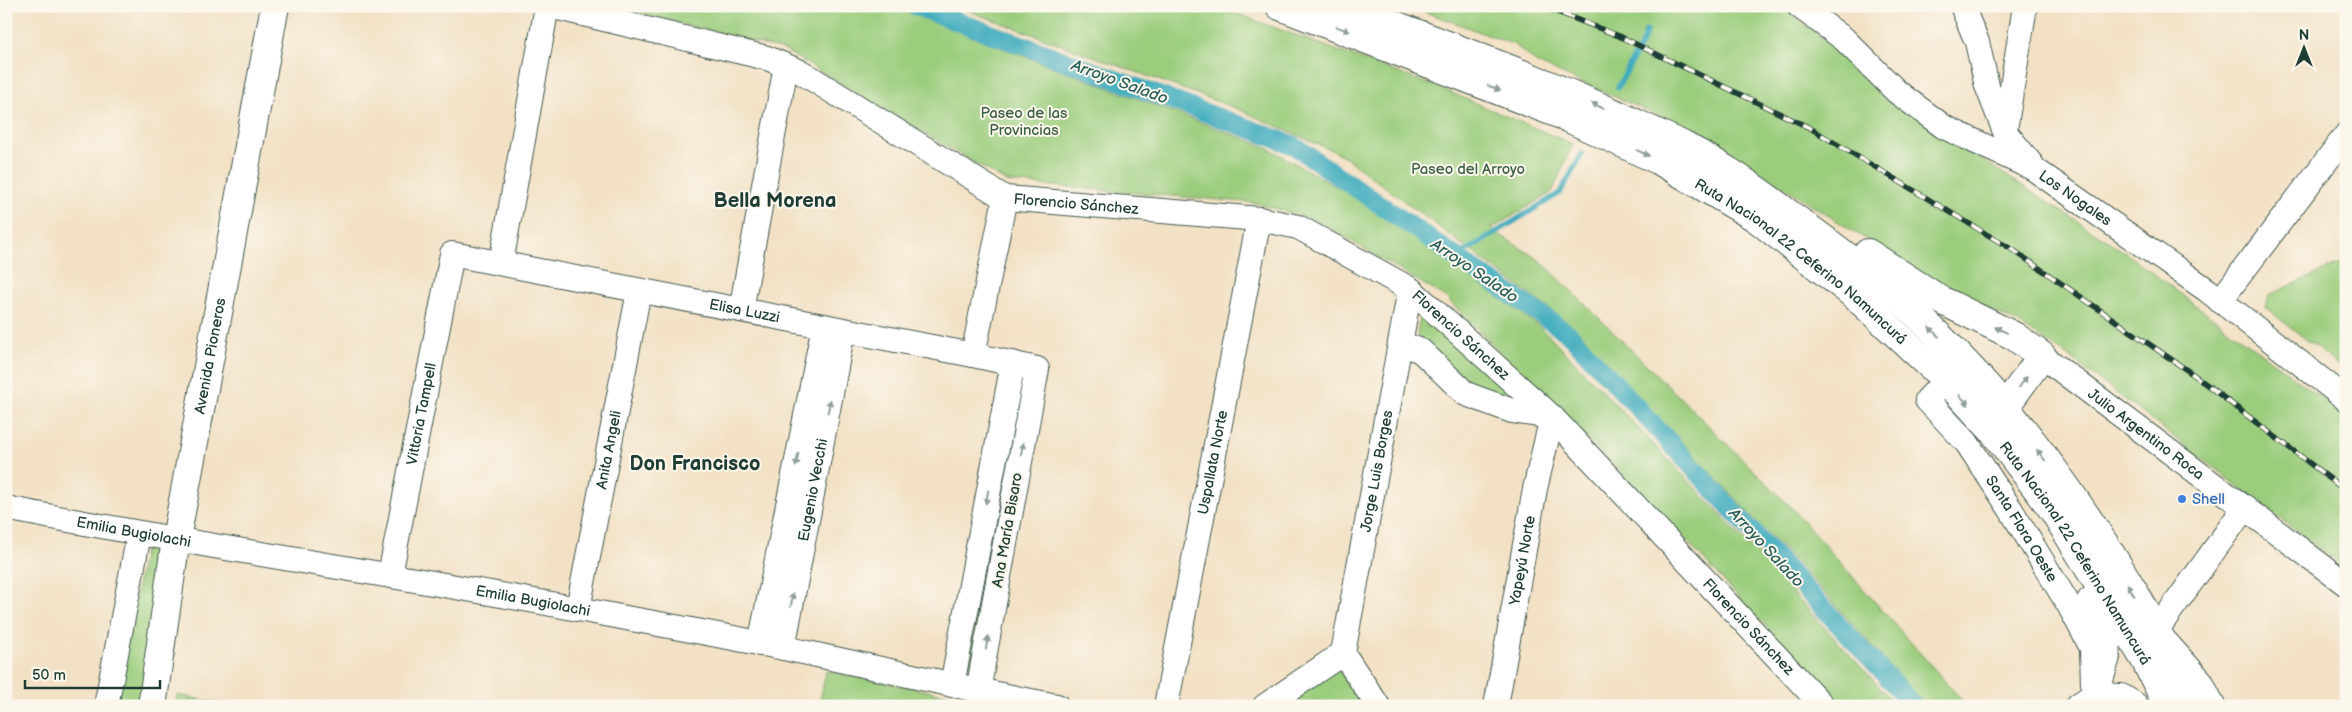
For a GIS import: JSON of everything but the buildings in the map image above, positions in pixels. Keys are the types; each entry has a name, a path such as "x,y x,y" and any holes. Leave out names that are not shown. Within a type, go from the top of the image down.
{"main road":[{"name":"Avenida Pioneros","path":"152,706 176,539 275,6"},
{"name":"Ruta Nacional 22 Ceferino Namuncurá","path":"1280,6 1564,116 1660,161 1756,218 1854,295 1946,380 1999,419 2059,479 2110,556 2156,632 2195,706"},
{"name":"Ruta Nacional 22 Ceferino Namuncurá","path":"1346,6 1481,57 1580,98 1667,138 1728,170 1831,244 1900,300 1956,353 1999,419 2145,660 2168,706"},
{"path":"1728,170 1863,250 1938,299 2014,336 2042,356 1999,419 2100,617 2107,636 2106,657 2087,701 2121,698 2134,706"}],"street":[{"name":"Florencio Sánchez","path":"548,6 767,58 801,72 1005,198 1259,219 1298,227 1410,289 1552,417 1823,706"},
{"path":"500,263 548,6"},
{"name":"Los Nogales","path":"1799,6 1844,39 1897,92 1944,127 2034,169 2220,301 2346,399"},
{"path":"1962,6 1977,42 1987,86 2005,132 2034,169"},
{"path":"2005,132 2025,6"},
{"path":"741,310 786,66"},
{"path":"2220,301 2342,146"},
{"path":"974,355 1005,198"},
{"name":"Uspallata Norte","path":"1166,706 1259,219"},
{"name":"Elisa Luzzi","path":"452,254 974,355 1037,369"},
{"name":"Vittoria Tampell","path":"390,575 452,254"},
{"name":"Jorge Luis Borges","path":"1343,653 1410,289"},
{"name":"Anita Angeli","path":"578,609 639,291"},
{"name":"Eugenio Vecchi","path":"771,646 834,328"},
{"name":"Florencio Sánchez","path":"1400,343 1421,351 1466,394 1512,411 1552,417"},
{"name":"Julio Argentino Roca","path":"2042,356 2346,584"},
{"name":"Ana María Bisaro","path":"966,693 1013,363"},
{"name":"Ana María Bisaro","path":"966,693 1037,369"},
{"name":"Santa Flora Oeste","path":"1946,380 1927,400 1967,443 2012,510 2070,607 2092,648 2087,701"},
{"name":"Yapeyú Norte","path":"1496,706 1535,489 1552,417"},
{"path":"2213,706 2201,681 2156,632 2244,507"},
{"name":"Emilia Bugiolachi","path":"6,508 139,534 390,575 578,609 771,646 966,693 1057,706"},
{"path":"106,706 139,534"},
{"path":"1265,706 1343,653 1378,706"}],"green space":[{"name":"Paseo de las Provincias","path":"612,6 891,6 1266,147 1371,206 1543,329 1705,498 1897,706 1840,706 1654,506 1445,297 1316,220 1256,203 1007,182 784,50"},
{"name":"Paseo del Arroyo","path":"955,6 1216,6 1437,87 1573,144 1552,192 1491,229 1541,261 1790,506 1967,706 1926,706 1818,586 1572,326 1342,155 1238,109"},
{"path":"1409,6 1781,6 1834,47 1894,103 2120,249 2346,416 2346,569 2064,353 2018,323 1933,282 1724,149 1657,115 1537,63 1515,45"},
{"path":"2346,261 2346,371 2266,308 2269,295"},
{"path":"1421,311 1518,402 1470,385 1417,334"},
{"path":"1016,387 1024,388 971,673 964,672"},
{"path":"145,545 173,550 143,706 115,706"},
{"path":"1338,669 1363,706 1284,706"},
{"path":"826,671 953,696 952,706 819,706"},
{"path":"177,695 235,706 175,706"}],"waterway":[{"name":"Arroyo Salado","path":"916,6 1293,145 1569,334 1914,706"},
{"path":"1618,87 1644,39 1646,31"},
{"path":"1456,257 1560,193 1582,154"}],"railway":[{"path":"1542,6 1619,36 1810,128 2013,250 2194,375 2346,491"}],"place":[{"name":"Shell","path":"2182,499"}],"district":[{"name":"Bella Morena","path":"775,200"},
{"name":"Don Francisco","path":"695,463"}]}
